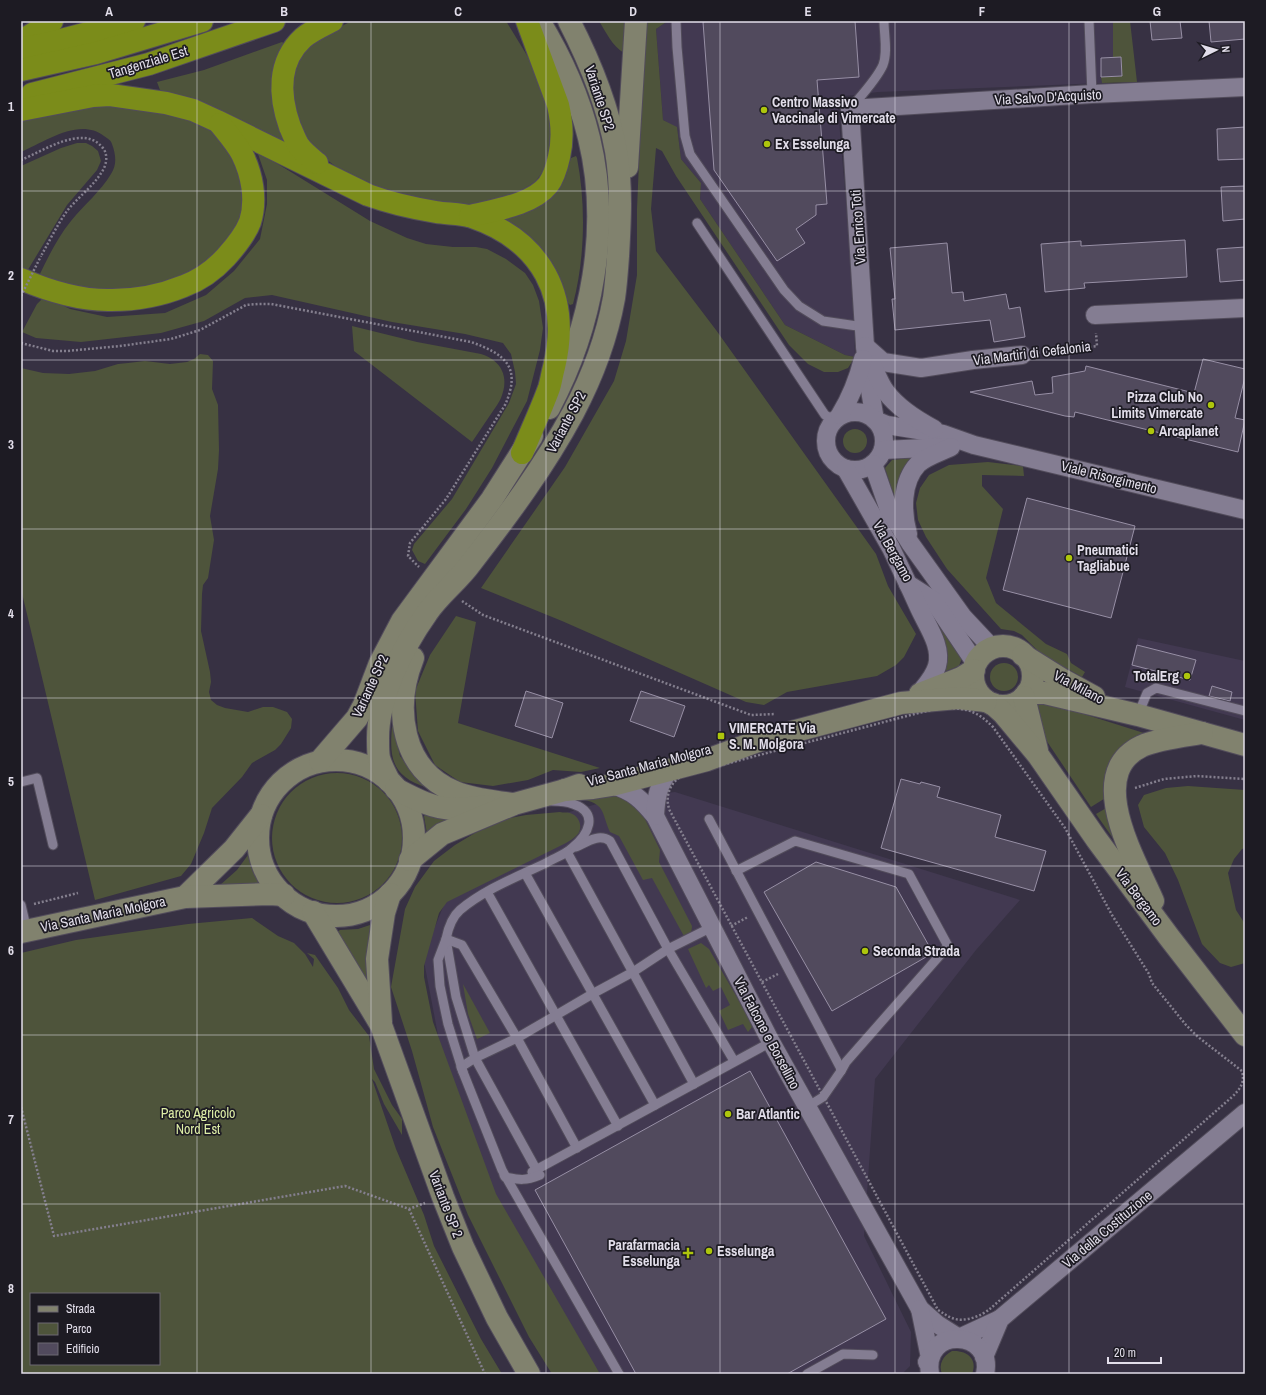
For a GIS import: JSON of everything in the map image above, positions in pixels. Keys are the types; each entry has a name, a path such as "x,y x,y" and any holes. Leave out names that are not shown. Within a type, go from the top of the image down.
{"highway":[{"path":"21,41 52,21"},
{"path":"21,48 46,44 134,21"},
{"name":"Tangenziale Est","path":"21,70 96,53 202,21"},
{"name":"Tangenziale Est","path":"21,97 148,64 274,21"},
{"path":"332,21 303,39 291,53 283,74 283,107 300,148 317,163 354,188"},
{"path":"470,216 518,204 537,195 548,185 557,165 562,136 561,116 527,21"},
{"path":"21,110 93,96 110,95 166,103 193,110 216,120 354,188 388,202 440,213 470,216 490,224 511,236 538,262 547,275 556,301 559,333 557,354 549,388 522,453"},
{"path":"21,279 67,295 112,300 149,296 184,286 196,281 221,262 237,245 250,222 253,198 249,173 241,153 235,142 216,120"}],"main road":[{"name":"Variante SP2","path":"320,761 357,718 364,705 383,657 402,621 492,499 544,417 558,390 580,333 593,281 598,228 595,167 584,118 573,88 561,61 539,21"},
{"name":"Variante SP2","path":"410,860 413,835 411,819 405,803 393,785 379,757 378,734 384,699 391,677 427,612 469,566 554,447 574,412 592,371 614,299 620,207 616,151 596,79 569,21"},
{"path":"617,264 628,160 636,21"},
{"path":"469,566 430,625 408,672 403,699 405,729 414,757 427,774 442,786 468,796 523,801"},
{"path":"998,647 1009,647 1017,650 1023,655 1029,662 1032,671 1032,682 1026,695 1016,703 1008,706 1000,706 989,702 976,689 974,681 975,667 983,655 998,647"},
{"name":"Via Milano","path":"1023,655 1091,696 1138,715"},
{"name":"Via Santa Maria Molgora","path":"565,790 612,785 707,760 758,741 910,698 961,678 975,667"},
{"name":"Via Milano","path":"1026,695 1045,693 1138,715 1245,745"},
{"name":"Via Bergamo","path":"1026,695 1038,755"},
{"name":"Via Santa Maria Molgora","path":"910,698 958,698 989,702"},
{"name":"Via Bergamo","path":"989,702 1007,718 1038,755 1074,823 1169,937 1245,1035"},
{"path":"1169,937 1121,827 1114,782 1120,765 1134,750 1154,742 1202,733"},
{"name":"Via Santa Maria Molgora","path":"410,860 442,834 523,801 565,790 611,773 705,748 758,741"},
{"name":"Via Santa Maria Molgora","path":"320,761 335,760 360,764 375,770 393,785 424,803 443,808 456,809 523,801"},
{"path":"320,761 307,765 283,780 266,802 258,829 258,843 260,857 272,883 284,895 301,908 325,915 338,916 351,914 364,910 390,894 406,871 410,860"},
{"name":"Via Santa Maria Molgora","path":"185,897 234,849 261,815"},
{"name":"Via Santa Maria Molgora","path":"24,932 185,897 270,894 284,895"},
{"name":"Variante SP 2","path":"381,1025 377,959 384,913 390,894"},
{"name":"Variante SP 2","path":"313,912 381,1025 443,1197 463,1247 497,1318 529,1374"}],"street":[{"name":"Via Salvo D'Acquisto","path":"850,109 1092,94 1245,87"},
{"name":"Via Enrico Toti","path":"850,109 868,378 875,420"},
{"path":"1095,315 1245,308"},
{"name":"Via Enrico Toti","path":"837,418 849,401 858,377 866,346"},
{"path":"866,346 877,376 886,392 900,406 947,441"},
{"name":"Via Martiri di Cefalonia","path":"866,346 883,362 921,368 1022,354"},
{"path":"854,411 869,415 875,420 880,426 884,442 878,457 860,470 846,469 832,460 826,444 826,436 829,427 837,418 854,411"},
{"name":"Viale Risorgimento","path":"875,420 887,425 947,441 974,445 1245,510"},
{"name":"Viale Risorgimento","path":"878,457 947,441"},
{"name":"Viale Risorgimento","path":"910,543 905,526 904,513 905,492 909,477 919,464 947,441"},
{"name":"Via Bergamo","path":"878,457 889,510 910,543 963,616 993,649"},
{"name":"Via Bergamo","path":"846,469 891,548 908,584 933,600 975,667"},
{"path":"908,584 934,637 939,659 933,677 910,698"},
{"path":"656,816 658,791 664,776 670,770"},
{"name":"Via Falcone e Borsellino","path":"612,785 631,792 656,816 771,1042 920,1309 937,1324 958,1338 967,1340 974,1344 980,1350 984,1365"},
{"name":"Via della Costituzione","path":"984,1365 1000,1320 1245,1113"},
{"path":"920,1309 930,1366"},
{"path":"920,1374 930,1366 935,1350 941,1343 949,1339 958,1338 1000,1320"}],"lane":[{"path":"676,21 685,136 690,154 784,290 799,306 823,321 864,327"},
{"path":"850,109 883,65 885,50 884,21"},
{"path":"1089,21 1092,94"},
{"path":"697,223 824,415 837,418"},
{"path":"1138,715 1147,693 1156,688 1245,712"},
{"path":"21,782 37,778 53,845"},
{"path":"523,801 573,804 579,807 587,815 589,824 588,828 583,837 569,850"},
{"path":"709,819 841,1071"},
{"path":"538,1172 528,1180 505,1177 461,1068 448,1024 440,986 438,960 452,921 459,910 487,892 569,850 599,837 607,838 668,949 734,1061"},
{"path":"736,871 796,841 909,874 948,946 846,1062 823,1097 807,1107"},
{"path":"569,850 694,1084"},
{"path":"525,873 594,993 655,1105"},
{"path":"487,892 618,1126"},
{"path":"21,906 24,932"},
{"path":"619,1373 502,1170 461,1067 475,1058 517,1038 594,993 634,972 668,949 712,927"},
{"path":"446,939 462,945 517,1038 576,1148"},
{"path":"446,939 456,998 475,1058 538,1172"},
{"path":"511,1186 538,1172 576,1148 771,1042"},
{"path":"807,1374 843,1354 873,1355"}],"path":[{"path":"21,160 56,144 80,138 88,138 97,141 104,149 106,156 106,163 99,176 67,212 41,256 21,296"},
{"path":"21,343 52,351 66,351 171,339 200,330 246,305 271,304 471,342 498,353 506,361 511,371 510,393 505,405 446,499 410,542 408,556 419,567"},
{"name":"Via Martiri di Cefalonia","path":"1022,354 1097,346 1095,315"},
{"path":"462,600 483,615 751,715 778,714"},
{"path":"945,708 965,709 974,712 993,727 1074,823 1112,915 1149,974 1152,983 1194,1033 1242,1071 1244,1077 1242,1087 991,1308 978,1316 961,1320 953,1319 938,1310 823,1097 667,806 669,790 674,782 684,775 917,713 945,708"},
{"path":"1115,796 1164,779 1197,776 1245,780"},
{"path":"21,906 78,893"},
{"path":"21,1107 54,1236 345,1186 409,1209 443,1197"},
{"path":"409,1209 485,1374"}],"shaded area":[{"path":"668,21 1113,21 1113,58 1101,58 1102,83 878,92 837,97 853,285 855,357 845,355 785,325 700,199 701,183 681,159 677,128 663,120 656,29"},
{"name":"TotalErg","path":"1138,638 1245,661 1245,720 1125,687"},
{"path":"675,792 1020,900 976,950 875,1079 864,1236 911,1332 910,1366 902,1374 567,1374 446,1077 423,956 452,885 566,813 617,798"}],"green space":[{"path":"352,21 506,21 531,62 549,100 556,137 545,169 535,182 509,198 486,205 425,205 356,182 307,143 291,106 295,64 317,38"},
{"path":"599,21 629,21 624,53 613,43"},
{"path":"645,21 668,21 656,29 663,120 677,127 681,159 701,183 700,199 785,325 845,355 855,357 848,368 838,372 824,372 808,364 789,345 676,176 662,151 656,148 651,209 656,251 716,330 876,554 888,586 916,634 904,657 896,665 877,676 787,692 764,705 746,702 562,621 481,588 565,467 614,381 626,341 637,275 637,209"},
{"path":"1113,21 1130,21 1137,82 1102,83 1101,77 1122,76 1121,58 1113,58"},
{"path":"282,42 289,47 289,144 207,106 160,90 157,82 204,70"},
{"path":"90,104 144,105 209,127 228,148 237,167 244,198 241,219 236,228 214,256 181,278 147,287 112,291 69,285 39,276 66,227 111,174 115,163 115,156 112,143 109,140 94,131 84,129 62,133 21,152 21,116"},
{"path":"77,143 86,143 92,146 98,151 101,161 97,170 67,205 26,273 21,270 21,166 61,148"},
{"path":"257,151 370,221 407,238 426,244 487,249 506,259 525,273 533,285 539,301 543,328 540,350 527,401 492,468 466,509 425,564 418,561 412,550 414,544 452,499 509,403 516,384 511,354 503,343 465,334 392,322 272,295 245,298 204,321 161,333 81,342 36,338 22,332 37,304 43,298 52,300 70,309 107,317 165,313 206,295 234,271 260,239 267,204 267,180"},
{"path":"576,156 582,194 583,231 577,287 573,304 570,305 561,281 548,258 528,235 505,222 500,215 553,189 567,170 571,158"},
{"path":"352,326 417,342 481,354 494,360 502,370 504,376 504,390 501,398 472,442 354,351"},
{"path":"200,354 208,355 213,361 212,389 218,405 218,469 210,516 214,540 208,578 203,585 202,594 201,631 210,672 211,682 209,692 211,700 217,705 225,708 248,712 263,707 273,707 287,712 292,719 291,728 281,744 275,750 252,763 242,777 212,808 204,833 191,864 181,876 95,900 21,589 21,368 43,373 69,374 95,371 118,364 145,361 170,364 187,362"},
{"path":"855,429 864,432 867,441 864,450 855,453 846,450 843,441 846,432"},
{"path":"918,457 900,507 891,487 885,468 892,460"},
{"path":"988,462 1023,466 1024,476 982,475 982,486 1003,509 986,578 996,603 1046,644 1067,654 1071,663 1085,672 1082,677 1041,654 1022,635 1014,631 1001,629 947,569 926,537 918,520 916,503 920,488 929,475 949,465"},
{"path":"935,614 962,658 959,666 941,673 932,615"},
{"path":"456,616 476,622 458,723 600,768 581,772 553,770 528,780 493,786 460,782 435,765 418,731 415,691 430,655"},
{"path":"1004,663 1014,667 1018,677 1014,687 1004,691 994,687 990,677 994,667"},
{"path":"1046,702 1147,734 1107,797 1091,807 1044,737 1036,704"},
{"path":"393,726 400,756 428,788 416,784 407,778 400,773 396,766 391,749"},
{"path":"337,773 362,778 383,792 397,813 402,838 397,863 383,884 362,898 337,903 312,898 291,884 277,863 272,838 277,813 291,792 312,778"},
{"path":"1188,786 1245,790 1245,848 1242,849 1234,859 1228,873 1236,910 1245,924 1245,963 1231,967 1220,963 1202,944 1178,880 1165,853 1144,827 1138,805 1144,795 1166,788"},
{"path":"618,794 634,804 643,815 660,850 659,862 692,926 691,935 685,938 652,878 643,880 619,836 610,832 598,806 594,803 579,799"},
{"path":"1108,807 1119,847 1096,814"},
{"path":"560,812 570,813 576,817 580,823 580,830 574,838 447,902 439,913 424,966 424,977 433,1022 496,1194 600,1374 552,1374 529,1337 468,1215 433,1127 412,1051 391,987 405,909 415,887 434,861 455,845 475,833 510,818"},
{"path":"426,814 445,817 447,824 427,834 424,816"},
{"path":"248,855 253,872 259,883 259,887 219,886 237,870"},
{"name":"Parco Agricolo Nord Est","path":"252,918 278,936 294,943 305,954 313,967 314,959 307,953 315,955 338,988 349,1010 369,1036 374,1069 392,1105 402,1119 402,1135 384,1104 375,1082 372,1079 396,1149 424,1215 434,1246 481,1339 502,1374 21,1374 21,953 76,940 188,924"},
{"path":"373,924 369,981 366,980 353,956 339,940 336,933 340,930 358,929"},
{"path":"701,943 709,949 750,1020 752,1027 748,1032 743,1024 728,1030 719,1011 730,1005 721,987 713,991 709,985 706,988 688,949"},
{"path":"463,984 490,1033 477,1039 468,1014"},
{"path":"952,1351 962,1352 970,1356 974,1364 972,1374 942,1374 942,1361 946,1355"}],"building":[{"name":"Ex Esselunga","path":"855,21 859,77 817,80 827,204 816,205 816,215 796,229 805,243 777,261 714,170 703,22"},
{"path":"1150,21 1180,21 1182,38 1152,40"},
{"path":"1209,21 1245,21 1245,39 1211,42"},
{"path":"1121,57 1122,76 1101,77 1101,58"},
{"path":"1245,127 1245,159 1218,160 1217,129"},
{"path":"1245,186 1245,219 1223,221 1221,187"},
{"path":"1185,240 1187,277 1084,283 1085,288 1045,292 1041,244 1081,241 1081,246"},
{"path":"947,243 952,293 963,292 964,301 1006,294 1009,309 1020,307 1025,337 994,342 990,320 895,330 892,299 895,299 890,248"},
{"path":"1245,247 1245,280 1220,282 1217,249"},
{"path":"1203,359 1245,369 1245,377 1235,418 1245,420 1238,452 1075,412 1074,417 1065,416 970,392 1032,381 1035,395 1053,393 1052,377 1085,371 1086,366 1194,393"},
{"name":"Pneumatici Tagliabue","path":"1027,498 1135,526 1111,618 1003,590"},
{"path":"1137,645 1196,660 1190,680 1132,665"},
{"path":"1212,686 1232,692 1230,701 1209,696"},
{"path":"526,691 563,703 552,738 515,726"},
{"path":"641,691 685,706 674,737 630,721"},
{"path":"901,779 940,787 937,797 1001,815 995,837 1046,851 1034,891 881,848"},
{"path":"816,862 896,887 933,953 832,1011 764,892"},
{"name":"Esselunga","path":"750,1071 886,1319 787,1374 636,1374 535,1190"}],"place":[{"name":"Centro Massivo Vaccinale di Vimercate","path":"764,110"},
{"name":"Ex Esselunga","path":"767,144"},
{"name":"Pizza Club No Limits Vimercate","path":"1211,405"},
{"name":"Arcaplanet","path":"1151,431"},
{"name":"Pneumatici Tagliabue","path":"1069,558"},
{"name":"TotalErg","path":"1187,676"},
{"name":"VIMERCATE Via S. M. Molgora","path":"721,736"},
{"name":"Seconda Strada","path":"865,951"},
{"name":"Bar Atlantic","path":"728,1114"},
{"name":"Esselunga","path":"709,1251"},
{"name":"Parafarmacia Esselunga","path":"688,1253"}]}
